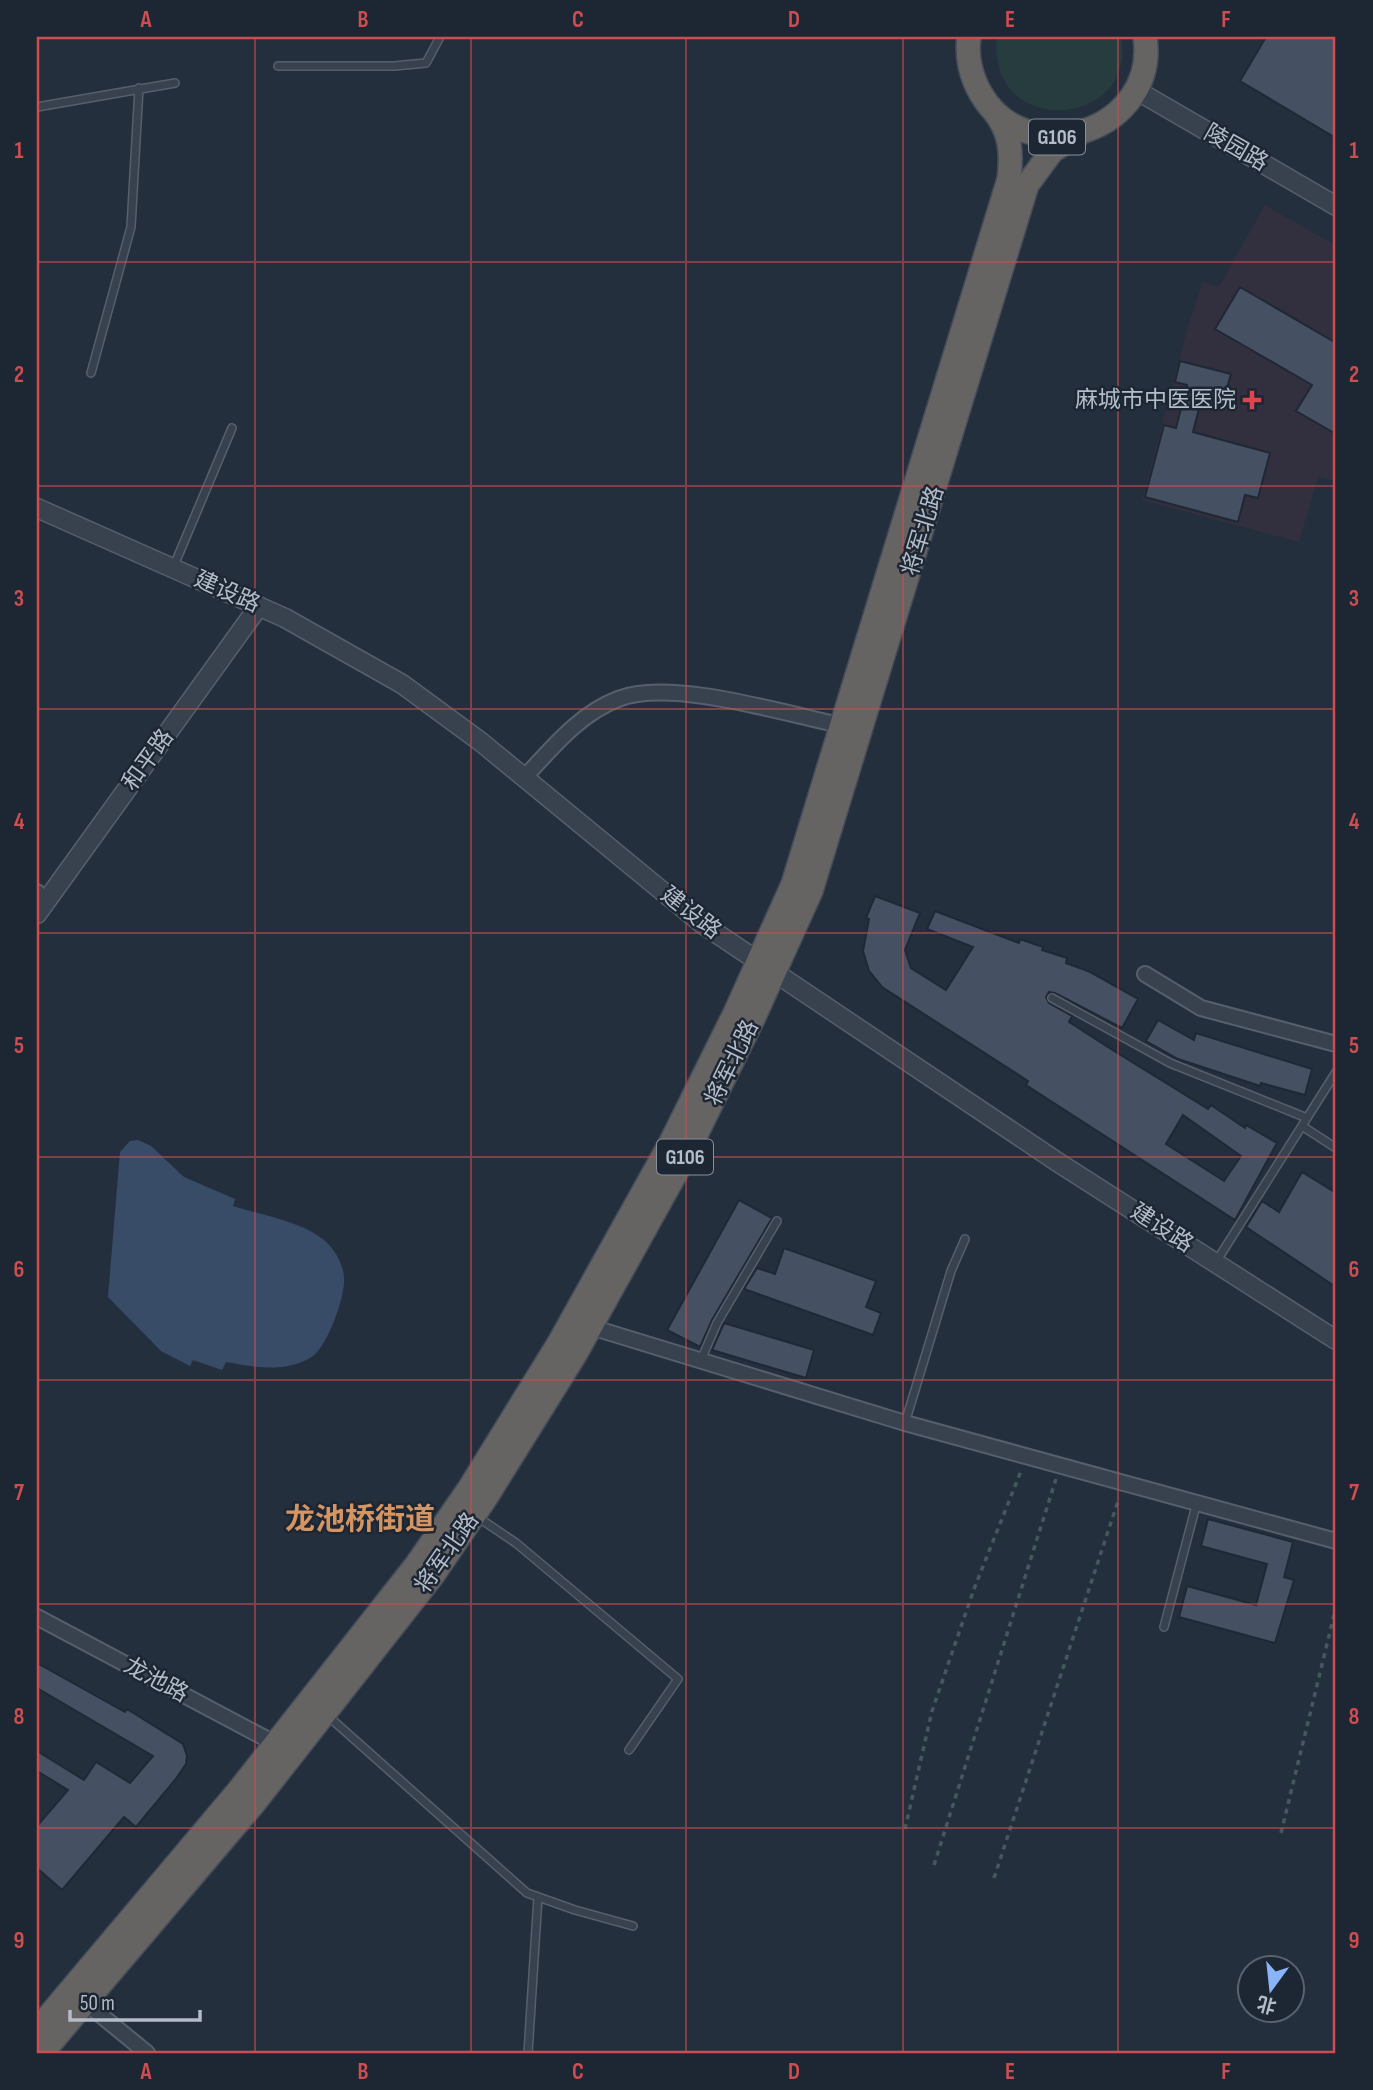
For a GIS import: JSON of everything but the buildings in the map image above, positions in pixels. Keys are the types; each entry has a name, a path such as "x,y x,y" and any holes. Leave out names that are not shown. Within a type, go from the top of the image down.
{"highway":[{"name":"G106","path":"969,37 971,72 976,86 994,111 1033,134 1063,137 1078,135 1105,123 1128,103 1136,90 1146,60 1145,37"},
{"name":"将军北路","path":"42,2053 181,1892 399,1621 475,1514 591,1326 688,1153 766,967 844,726 1009,179 1011,147 1006,128 994,111"},
{"name":"将军北路","path":"37,2030 276,1744 417,1564 521,1406 811,891 861,736 1027,185 1052,151 1078,135"}],"street":[{"name":"陵园路","path":"1136,90 1336,206"},
{"name":"建设路","path":"37,508 259,606 325,638 402,684 524,778 701,923 1059,1163 1336,1340"},
{"name":"和平路","path":"39,903 259,606"},
{"path":"524,778 586,717 617,699 650,691 684,692 844,726"},
{"path":"1145,974 1201,1007 1336,1044"},
{"path":"591,1326 905,1423 1336,1541"},
{"name":"龙池路","path":"37,1617 276,1744"},
{"path":"86,2003 147,2053"}],"lane":[{"path":"278,66 394,66 426,63 440,37"},
{"path":"37,107 176,83"},
{"path":"91,373 131,227 139,88"},
{"path":"172,568 232,428"},
{"path":"1052,998 1170,1063 1307,1118"},
{"path":"1215,1263 1336,1072"},
{"path":"1302,1126 1336,1148"},
{"path":"701,1360 717,1323 777,1221"},
{"path":"905,1423 951,1271 965,1239"},
{"path":"1164,1627 1197,1502"},
{"path":"475,1514 516,1543 678,1679 629,1750"},
{"path":"325,1713 527,1893 633,1926"},
{"path":"528,2053 538,1897"}],"path":[{"path":"905,1829 932,1711 974,1589 1027,1456"},
{"path":"934,1865 1060,1465"},
{"path":"995,1878 1070,1639 1124,1482"},
{"path":"1281,1833 1336,1607"}],"shaded area":[{"name":"麻城市中医医院","path":"1265,205 1336,246 1336,481 1318,477 1299,542 1142,500 1189,323 1203,282 1219,287"}],"green space":[{"path":"997,37 1121,37 1120,68 1107,91 1086,105 1061,110 1035,106 1014,93 1000,70"}],"water":[{"path":"138,1140 151,1146 184,1177 235,1199 233,1206 304,1228 315,1233 331,1248 343,1272 342,1296 329,1333 310,1358 279,1367 226,1362 222,1370 193,1360 190,1366 161,1351 108,1297 120,1152 130,1141"}],"place":[{"name":"麻城市中医医院","path":"1252,400"}],"district":[{"name":"龙池桥街道","path":"360,1520"}]}
